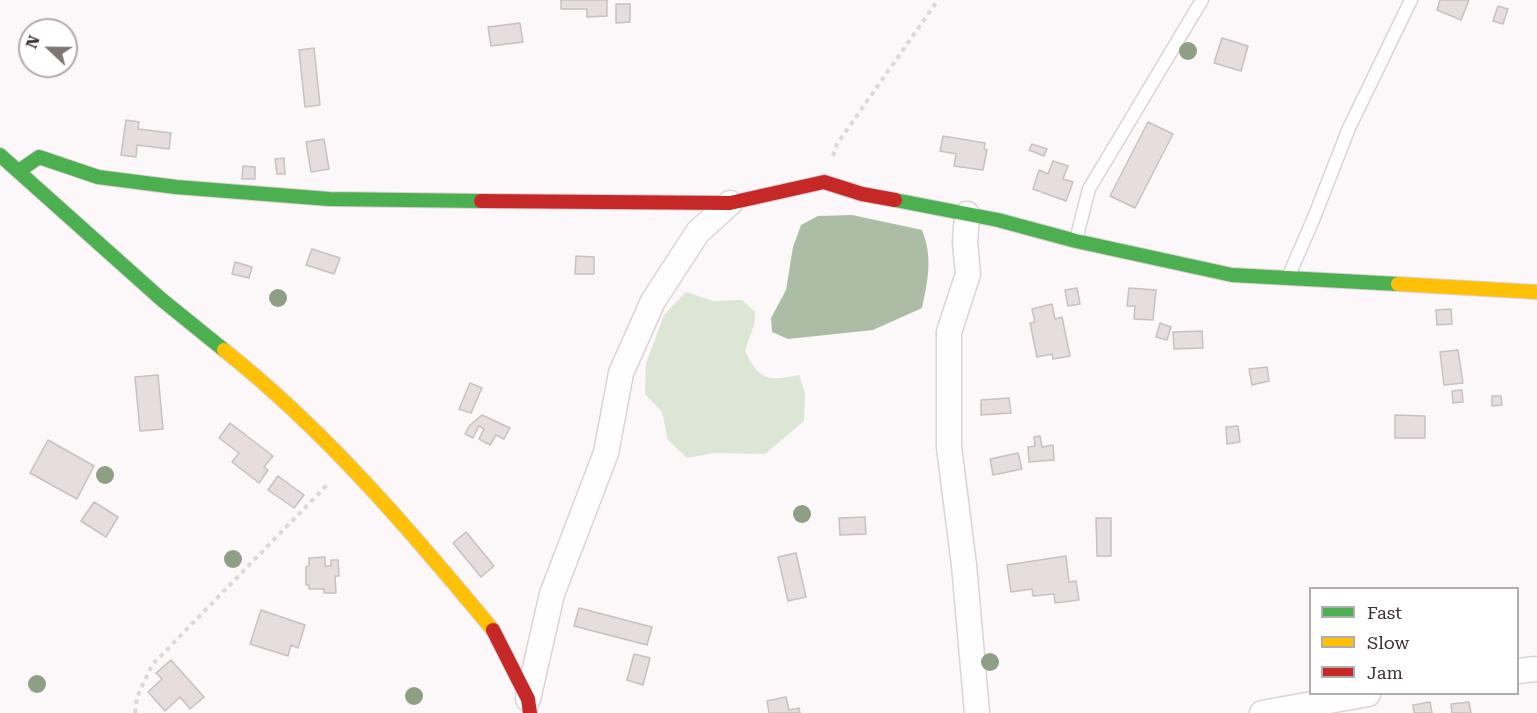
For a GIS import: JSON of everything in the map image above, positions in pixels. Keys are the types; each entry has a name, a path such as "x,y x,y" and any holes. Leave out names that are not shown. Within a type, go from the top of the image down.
{"street":[{"path":"0,155 161,299 266,383 314,428 428,552 496,634 529,706"},
{"path":"19,171 39,157 98,177 176,187 329,199 730,203 824,182 862,194 998,220 1076,241 1232,275 1537,292"},
{"path":"529,706 552,594 606,453 621,373 653,301 698,232 730,203"},
{"path":"967,214 965,242 968,274 949,332 949,447 964,565 978,713"},
{"path":"1519,671 1537,669"},
{"path":"1262,713 1357,695"}],"lane":[{"path":"1076,241 1089,189 1202,0"},
{"path":"1287,279 1349,128 1411,0"}],"path":[{"path":"824,182 837,144 938,0"},
{"path":"135,713 137,697 152,665 347,465"}],"shaded area":[{"path":"852,215 922,230 927,250 928,278 922,308 873,330 788,339 772,332 771,318 786,290 793,247 801,225 818,216"},
{"path":"686,292 713,301 742,300 755,312 745,351 755,368 772,378 799,375 805,393 804,421 765,454 714,453 687,458 668,440 662,412 645,394 646,363 664,315"}],"building":[{"path":"561,0 607,0 607,16 587,17 587,9 561,9"},
{"path":"1440,0 1469,0 1461,20 1437,10"},
{"path":"616,4 630,4 630,22 616,23"},
{"path":"1498,6 1508,9 1503,24 1493,21"},
{"path":"520,23 523,42 491,46 488,27"},
{"path":"1222,38 1248,46 1241,71 1214,63"},
{"path":"314,48 320,105 305,107 299,50"},
{"path":"126,120 139,122 138,129 171,133 169,149 137,145 136,157 121,155"},
{"path":"1148,122 1173,134 1135,208 1110,196"},
{"path":"943,136 985,143 984,149 987,150 983,170 954,166 956,154 940,151"},
{"path":"324,139 329,169 311,172 306,142"},
{"path":"1032,144 1047,149 1044,156 1029,150"},
{"path":"284,158 285,174 277,174 275,159"},
{"path":"1053,161 1068,166 1063,179 1073,182 1066,201 1033,189 1039,170 1048,174"},
{"path":"243,166 255,167 255,179 242,179"},
{"path":"312,249 340,258 334,274 306,265"},
{"path":"576,256 594,257 594,274 575,274"},
{"path":"235,262 252,267 249,278 232,274"},
{"path":"1077,288 1080,304 1068,306 1065,290"},
{"path":"1129,288 1156,290 1153,320 1134,319 1135,306 1127,306"},
{"path":"1052,304 1055,319 1062,317 1070,356 1053,359 1052,354 1037,357 1030,323 1035,322 1032,309"},
{"path":"1451,309 1452,324 1437,325 1436,310"},
{"path":"1160,323 1171,327 1167,340 1156,337"},
{"path":"1202,331 1203,348 1174,349 1173,332"},
{"path":"1458,350 1463,383 1444,385 1440,352"},
{"path":"1267,367 1269,381 1252,385 1249,369"},
{"path":"158,375 163,429 140,431 135,377"},
{"path":"470,383 482,388 471,413 459,409"},
{"path":"1462,390 1463,402 1453,403 1452,391"},
{"path":"1492,396 1501,396 1502,405 1492,406"},
{"path":"1009,398 1011,413 981,415 981,400"},
{"path":"482,415 510,428 504,439 496,435 490,445 479,439 484,429 479,426 473,438 465,434 470,425"},
{"path":"1395,415 1425,416 1425,438 1395,438"},
{"path":"230,423 273,456 264,467 268,470 259,483 232,462 239,453 219,438"},
{"path":"1238,426 1240,442 1227,444 1226,427"},
{"path":"1040,436 1042,447 1053,445 1054,460 1029,462 1028,447 1035,446 1034,437"},
{"path":"48,440 94,466 77,499 30,473"},
{"path":"1018,453 1022,469 993,475 990,459"},
{"path":"278,476 304,495 294,508 268,490"},
{"path":"94,502 118,517 106,537 81,521"},
{"path":"865,517 866,534 840,535 839,518"},
{"path":"1096,518 1111,518 1111,556 1097,556"},
{"path":"466,532 494,566 481,577 453,543"},
{"path":"796,553 806,597 788,601 778,557"},
{"path":"1066,556 1069,582 1076,581 1079,600 1055,603 1054,594 1033,596 1032,589 1011,592 1007,565"},
{"path":"325,557 325,566 331,566 331,560 338,560 339,576 335,576 336,593 324,593 324,589 309,589 309,585 306,585 306,567 309,566 309,558"},
{"path":"579,608 652,627 647,645 574,626"},
{"path":"261,610 305,625 298,648 291,645 288,656 250,644"},
{"path":"634,654 650,658 643,685 627,680"},
{"path":"171,660 204,697 190,709 180,697 165,711 148,692 162,679 156,673"},
{"path":"786,697 789,710 799,708 800,713 769,713 767,701"},
{"path":"1430,702 1432,713 1414,713 1413,705"},
{"path":"1469,702 1471,713 1452,713 1451,704"}],"traffic: fast":[{"path":"0,155 161,299 224,350"},
{"path":"19,171 39,157 98,177 176,187 329,199 481,201"},
{"path":"895,200 998,220 1076,241 1232,275 1398,284"}],"traffic: slow":[{"path":"1398,284 1537,292"},
{"path":"224,350 297,414 366,483 493,630"}],"traffic: jam":[{"path":"481,201 730,203 824,182 862,194 895,200"},
{"path":"493,630 528,699 530,713"}]}
